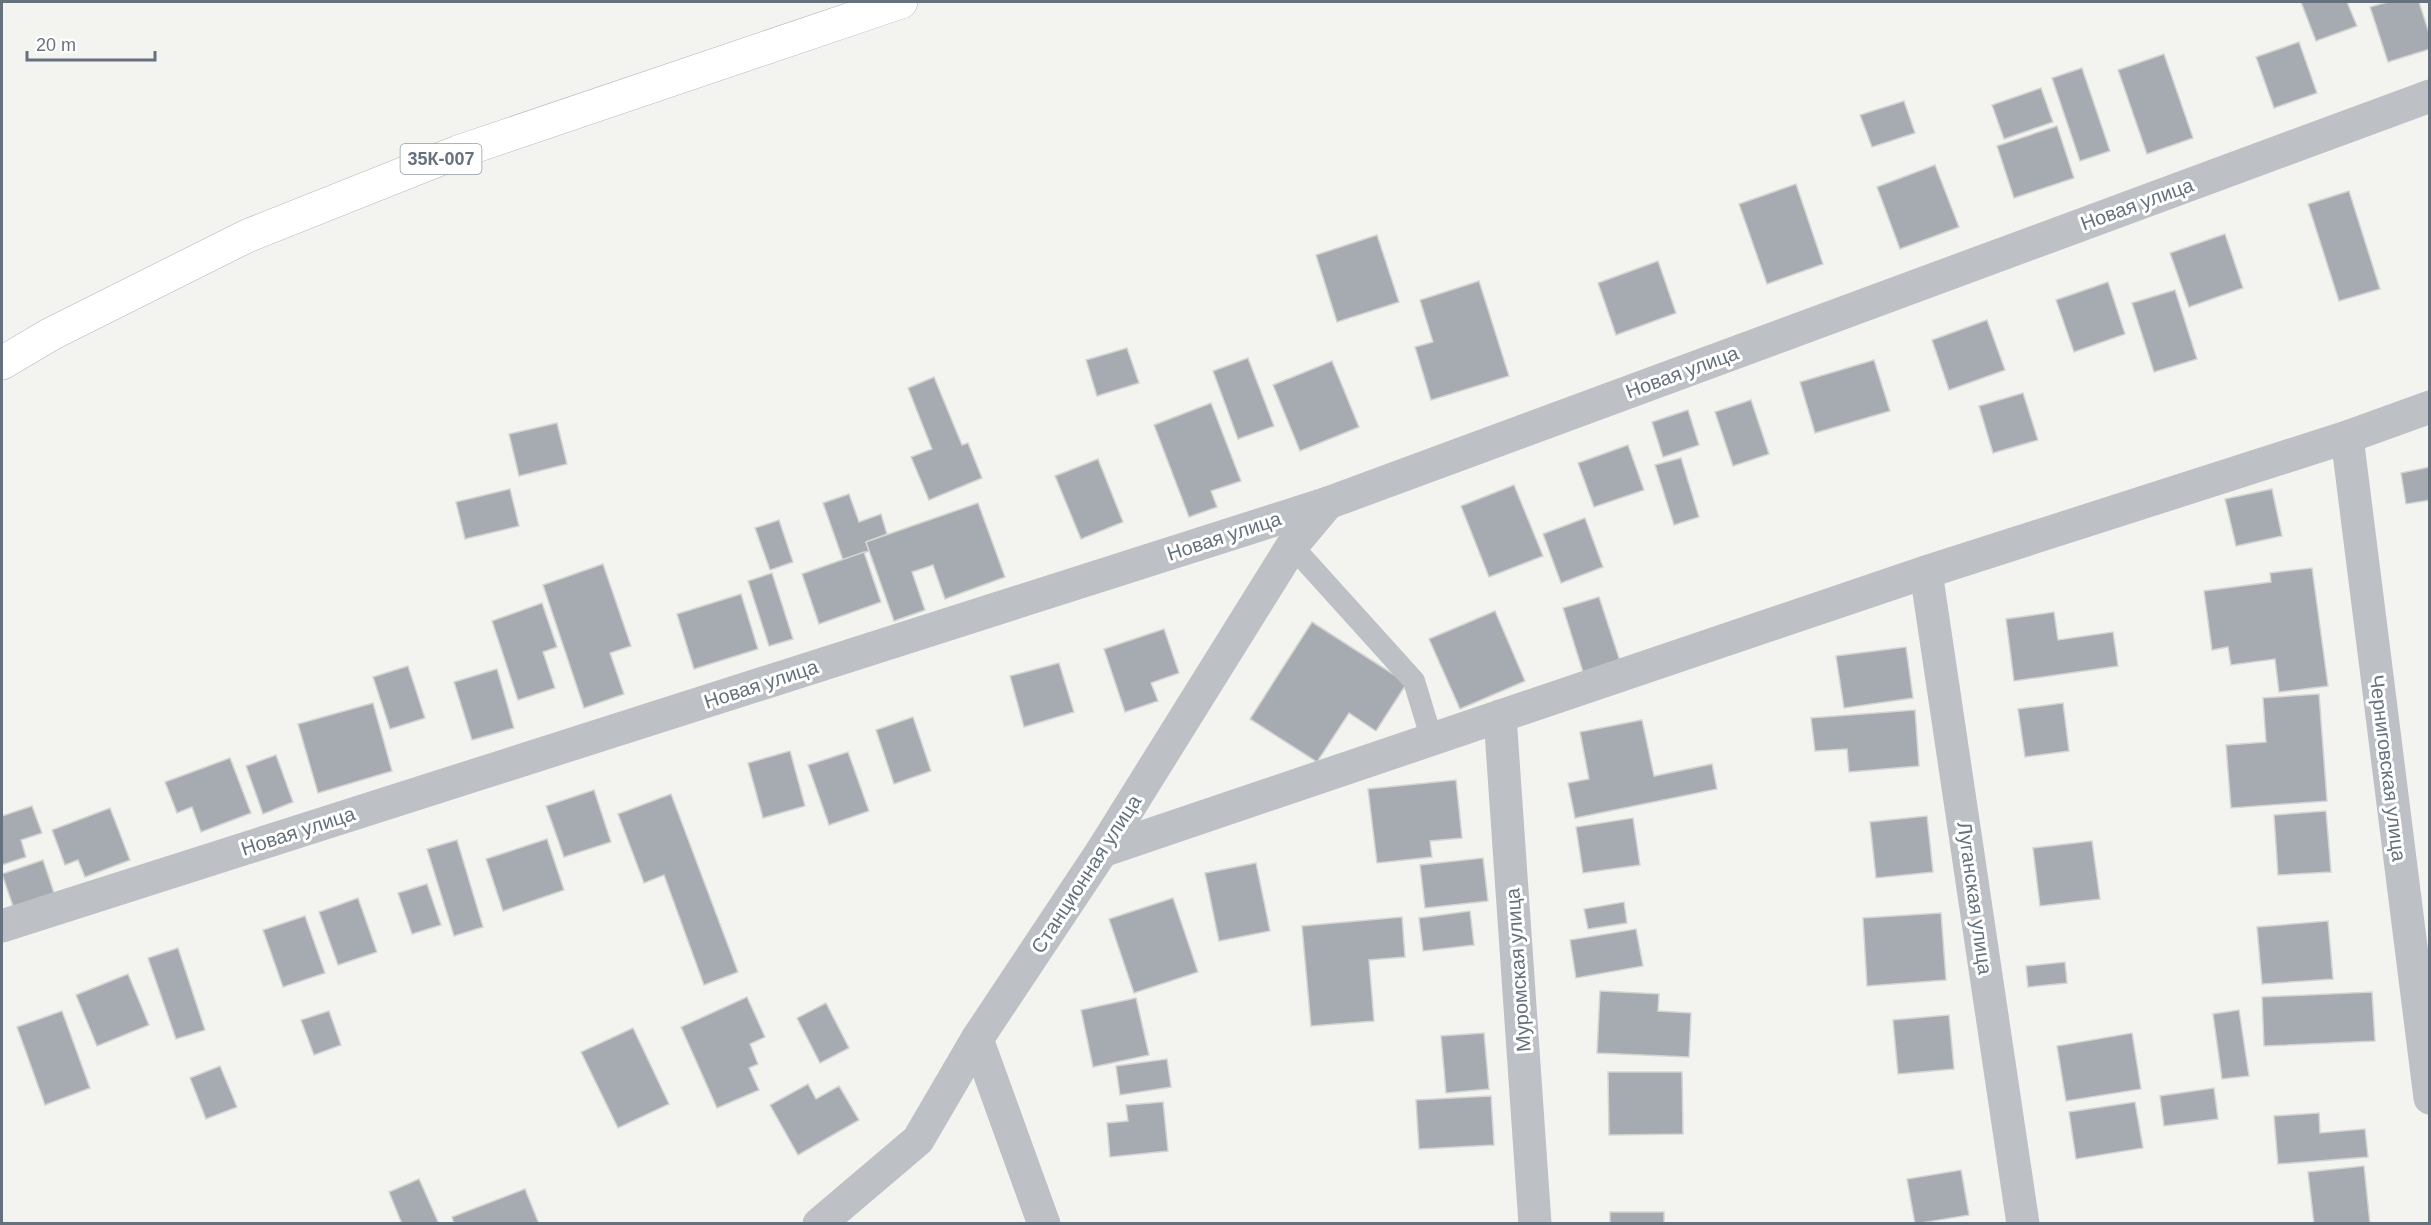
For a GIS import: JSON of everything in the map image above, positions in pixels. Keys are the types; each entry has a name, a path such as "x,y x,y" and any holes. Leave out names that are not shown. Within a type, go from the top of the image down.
{"main road":[{"name":"35К-007","path":"2,363 51,334 247,236 458,152 901,2"}],"street":[{"name":"Новая улица","path":"2,926 1328,503 2430,96"},
{"path":"1102,851 1926,572 2347,437 2430,407"},
{"name":"Черниговская улица","path":"2347,437 2430,1098"},
{"name":"Станционная улица","path":"819,1224 918,1140 977,1039 1102,851 1292,546 1328,503"},
{"name":"Луганская улица","path":"1926,572 2023,1224"},
{"name":"Муромская улица","path":"1500,716 1535,1224"},
{"path":"977,1039 1044,1224"}],"lane":[{"path":"1292,546 1414,681 1432,740"}],"building":[{"path":"2301,2 2347,2 2357,26 2316,41"},
{"path":"2388,2 2419,2 2430,36 2430,49 2388,62 2370,7"},
{"path":"2299,42 2317,93 2274,108 2256,57"},
{"path":"2164,54 2193,138 2147,154 2118,70"},
{"path":"2082,68 2110,151 2080,161 2052,78"},
{"path":"2041,88 2053,122 2004,139 1992,105"},
{"path":"1904,101 1915,133 1872,147 1860,115"},
{"path":"2057,126 2074,178 2014,198 1997,146"},
{"path":"1935,165 1959,227 1900,249 1877,187"},
{"path":"1796,184 1823,264 1767,284 1739,204"},
{"path":"2349,191 2380,289 2339,301 2308,204"},
{"path":"2225,234 2243,288 2189,307 2170,253"},
{"path":"1377,235 1399,302 1337,322 1316,255"},
{"path":"1658,261 1676,313 1616,335 1598,283"},
{"path":"1479,281 1509,376 1431,400 1415,347 1433,342 1420,300"},
{"path":"2108,282 2125,334 2074,352 2056,300"},
{"path":"2175,290 2197,359 2154,372 2132,303"},
{"path":"1987,320 2005,370 1949,390 1932,340"},
{"path":"1127,348 1139,383 1097,396 1086,360"},
{"path":"1248,358 1274,426 1238,439 1213,371"},
{"path":"1874,360 1890,411 1815,433 1800,382"},
{"path":"1332,361 1359,427 1300,451 1273,385"},
{"path":"934,377 962,445 968,443 982,478 929,500 911,457 932,449 908,388"},
{"path":"2023,393 2038,440 1993,453 1979,406"},
{"path":"1751,400 1769,454 1733,466 1715,412"},
{"path":"1211,403 1241,481 1211,491 1217,507 1189,517 1154,425"},
{"path":"1688,410 1699,445 1663,457 1652,422"},
{"path":"557,423 567,464 519,476 509,434"},
{"path":"1628,445 1644,490 1594,507 1578,463"},
{"path":"1681,458 1699,517 1674,525 1655,465"},
{"path":"1098,459 1123,522 1081,539 1055,476"},
{"path":"2430,467 2430,500 2406,504 2401,473"},
{"path":"1514,485 1543,556 1489,577 1461,506"},
{"path":"510,489 519,526 465,539 456,502"},
{"path":"2272,489 2282,536 2236,546 2225,499"},
{"path":"849,494 859,522 881,514 887,534 866,542 869,551 843,560 823,503"},
{"path":"978,503 1005,577 945,599 933,565 912,572 925,610 894,621 866,542"},
{"path":"1585,518 1603,567 1561,583 1543,534"},
{"path":"779,520 793,562 770,570 755,528"},
{"path":"864,552 881,602 819,624 802,574"},
{"path":"603,564 631,646 610,653 624,694 584,708 543,585"},
{"path":"2312,568 2328,686 2279,692 2275,659 2231,665 2228,647 2212,650 2204,591 2271,582 2270,573"},
{"path":"772,573 793,639 769,646 748,581"},
{"path":"741,594 758,649 694,669 677,614"},
{"path":"1599,597 1620,661 1583,672 1563,608"},
{"path":"542,603 557,647 543,652 555,688 518,700 492,621"},
{"path":"1495,611 1525,681 1460,709 1429,639"},
{"path":"2054,612 2058,640 2113,632 2118,666 2014,681 2006,619"},
{"path":"1312,622 1407,683 1376,731 1349,713 1317,762 1250,719"},
{"path":"1164,629 1179,673 1151,683 1158,701 1125,712 1104,649"},
{"path":"1906,647 1913,698 1844,708 1836,656"},
{"path":"1059,663 1074,712 1024,727 1010,676"},
{"path":"408,666 425,718 390,729 373,677"},
{"path":"497,669 514,728 472,740 454,682"},
{"path":"2319,694 2327,801 2231,808 2226,745 2266,742 2263,698"},
{"path":"373,703 392,771 318,793 298,724"},
{"path":"2063,703 2069,751 2025,757 2018,709"},
{"path":"1915,710 1919,766 1849,772 1847,749 1815,751 1811,718"},
{"path":"913,717 931,771 894,784 876,730"},
{"path":"1642,720 1654,776 1712,764 1717,789 1575,818 1568,783 1589,779 1580,732"},
{"path":"790,751 805,806 763,818 748,763"},
{"path":"848,752 869,811 829,825 808,765"},
{"path":"276,755 293,802 263,814 246,766"},
{"path":"230,758 251,813 201,832 192,807 177,813 165,782"},
{"path":"1456,780 1462,838 1430,841 1432,857 1377,863 1368,789"},
{"path":"594,790 611,842 564,857 546,806"},
{"path":"671,794 738,972 704,985 664,875 644,883 618,814"},
{"path":"32,806 42,833 21,840 26,857 2,865 2,816"},
{"path":"110,808 130,860 85,877 78,860 65,865 52,830"},
{"path":"2326,811 2331,872 2278,875 2274,815"},
{"path":"1927,816 1933,872 1876,878 1870,822"},
{"path":"1633,818 1640,865 1583,873 1576,827"},
{"path":"547,839 564,890 503,911 486,859"},
{"path":"457,840 483,927 454,936 427,849"},
{"path":"2092,841 2100,899 2040,906 2033,848"},
{"path":"1483,858 1488,901 1425,908 1420,865"},
{"path":"43,860 55,896 14,909 2,874"},
{"path":"1256,863 1270,931 1219,941 1205,873"},
{"path":"427,884 441,925 412,934 398,893"},
{"path":"358,898 377,952 338,965 319,912"},
{"path":"1173,898 1198,972 1134,993 1109,919"},
{"path":"1624,902 1627,923 1588,929 1584,909"},
{"path":"1470,911 1474,945 1423,951 1419,918"},
{"path":"1941,913 1946,980 1867,986 1863,918"},
{"path":"305,916 325,973 283,987 263,930"},
{"path":"1402,917 1405,957 1369,960 1374,1021 1311,1026 1302,926"},
{"path":"2328,921 2333,979 2262,984 2257,927"},
{"path":"1636,929 1643,966 1576,978 1570,940"},
{"path":"178,948 205,1030 176,1039 148,958"},
{"path":"2065,962 2067,983 2028,987 2026,966"},
{"path":"128,974 149,1025 97,1046 76,995"},
{"path":"1600,991 1659,994 1658,1011 1691,1013 1689,1057 1597,1053"},
{"path":"2372,992 2375,1041 2264,1046 2262,997"},
{"path":"747,997 765,1037 750,1044 758,1064 749,1068 759,1090 717,1108 681,1027"},
{"path":"1136,998 1149,1055 1093,1067 1081,1010"},
{"path":"826,1003 849,1048 820,1063 797,1018"},
{"path":"2239,1010 2249,1076 2222,1079 2213,1014"},
{"path":"62,1011 90,1088 45,1105 17,1027"},
{"path":"329,1011 341,1045 314,1055 301,1020"},
{"path":"1949,1015 1954,1069 1898,1074 1893,1020"},
{"path":"633,1028 669,1104 618,1128 581,1052"},
{"path":"1484,1033 1489,1089 1446,1093 1441,1036"},
{"path":"2132,1033 2141,1089 2066,1101 2057,1046"},
{"path":"1167,1059 1171,1087 1120,1095 1116,1066"},
{"path":"220,1066 237,1107 206,1119 190,1078"},
{"path":"1608,1072 1682,1072 1683,1134 1609,1135"},
{"path":"808,1084 816,1099 839,1086 859,1120 798,1155 770,1105"},
{"path":"2214,1088 2218,1119 2164,1126 2160,1096"},
{"path":"1491,1096 1494,1145 1419,1149 1416,1100"},
{"path":"1163,1102 1168,1151 1110,1157 1107,1123 1128,1121 1126,1105"},
{"path":"2135,1102 2143,1148 2076,1159 2069,1112"},
{"path":"2319,1113 2320,1133 2365,1129 2368,1157 2278,1164 2274,1116"},
{"path":"2364,1166 2370,1224 2314,1224 2308,1172"},
{"path":"1961,1170 1969,1215 1915,1224 1907,1179"},
{"path":"419,1179 439,1224 402,1224 389,1192"},
{"path":"525,1189 539,1224 454,1224 452,1217"},
{"path":"1610,1212 1664,1212 1664,1224 1610,1224"}]}
